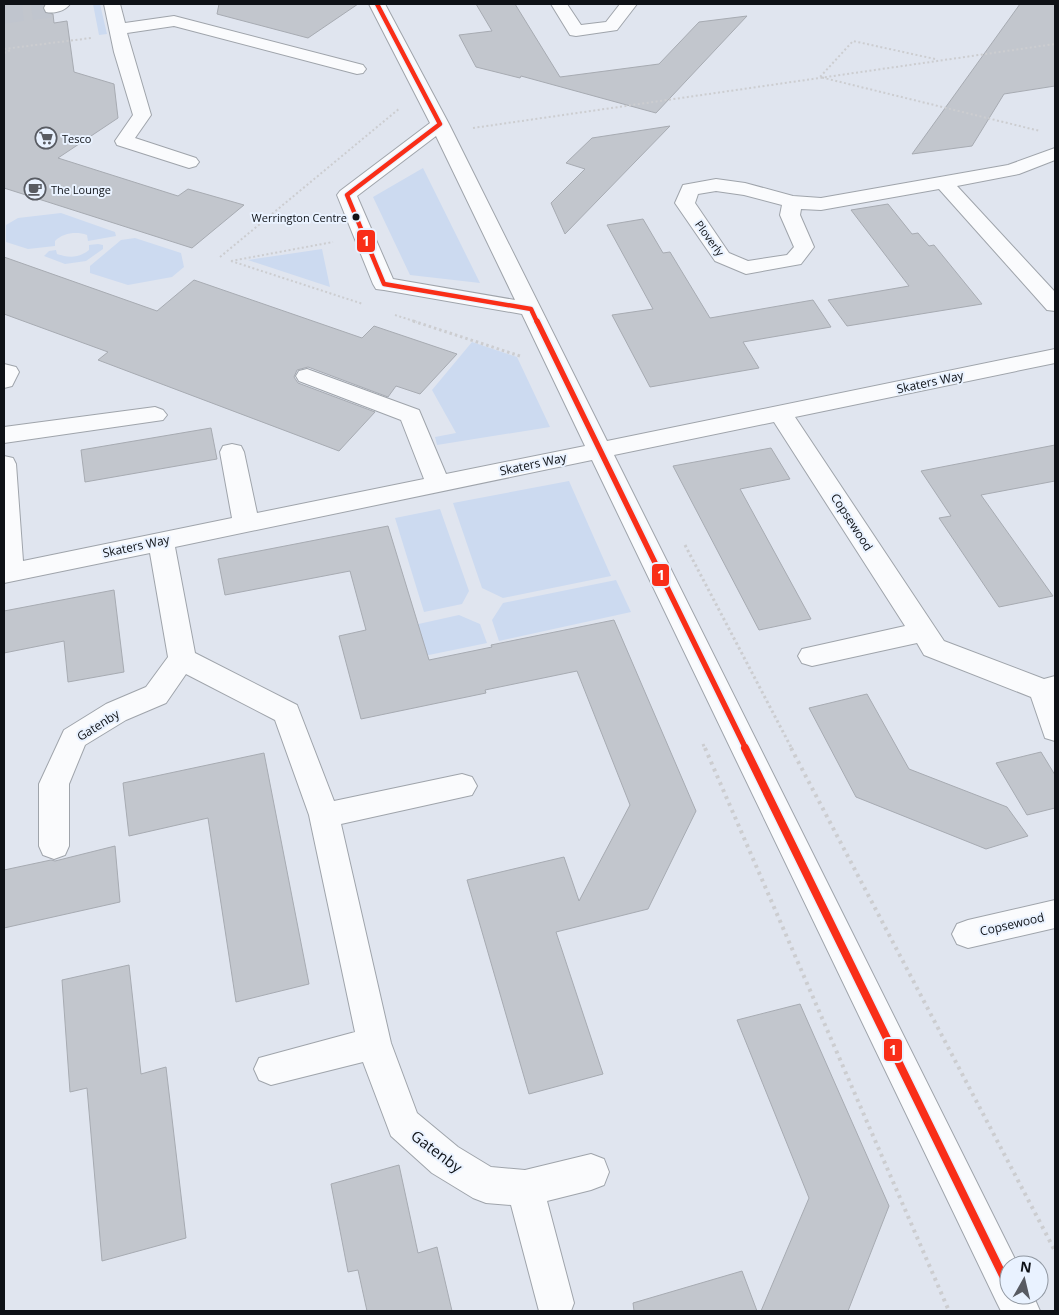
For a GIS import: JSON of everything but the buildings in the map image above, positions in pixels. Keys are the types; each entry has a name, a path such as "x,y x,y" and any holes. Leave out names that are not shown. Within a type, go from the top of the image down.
{"street":[{"path":"112,4 142,115 124,141 189,162"},
{"path":"377,4 440,124 999,1268"},
{"path":"558,4 576,31 611,26 629,4"},
{"path":"119,31 174,20 357,69"},
{"path":"440,124 347,195 384,284 505,303 531,309"},
{"name":"Ploverly","path":"792,202 790,215 804,247 794,260 746,268 722,257 685,203 690,189 716,185 745,189 792,202 821,204 1012,170 1055,154"},
{"path":"944,182 1055,305"},
{"name":"Skaters Way","path":"4,464 7,574 161,540 1055,356"},
{"path":"4,371 8,372 4,381"},
{"path":"307,376 411,415 438,484"},
{"name":"Copsewood","path":"780,413 934,648 1049,688 1055,730"},
{"path":"4,435 155,415"},
{"path":"232,452 246,523"},
{"path":"161,540 182,659"},
{"path":"812,656 923,632"},
{"name":"Gatenby","path":"54,846 54,784 74,738 116,712 156,695 182,659 287,713 324,815 374,1043 403,1124 445,1160 486,1185 525,1188 591,1172"},
{"path":"324,815 462,786"},
{"name":"Copsewood","path":"968,934 1055,914"},
{"path":"271,1069 374,1043"},
{"path":"525,1188 555,1302"}],"path":[{"path":"4,49 119,31"},
{"path":"820,77 853,41 938,60"},
{"path":"470,128 1055,44"},
{"path":"4,53 13,48"},
{"path":"820,77 1046,132"},
{"path":"220,257 400,107"},
{"path":"231,261 334,242"},
{"path":"682,539 1055,1250"},
{"path":"699,735 949,1311"}],"shaded area":[{"path":"93,4 100,4 107,34 99,35"},
{"path":"423,168 480,283 410,275 373,197"},
{"path":"61,213 115,232 116,236 88,241 87,235 70,234 58,238 55,241 55,246 28,249 6,242 6,225 18,218"},
{"path":"135,238 181,253 184,267 172,277 128,285 90,273 90,266 121,240"},
{"path":"89,245 103,245 103,249 86,261 65,264 44,256 49,251 56,250 57,254 70,257 78,256 89,250"},
{"path":"322,249 330,287 248,260"},
{"path":"472,342 517,357 550,427 437,445 435,437 456,433 432,390"},
{"path":"569,481 611,576 503,598 482,588 453,503"},
{"path":"440,509 469,591 462,604 424,612 395,518"},
{"path":"616,580 631,612 499,641 492,620 503,603"},
{"path":"459,615 480,624 487,643 424,656 414,625"}],"tunnel":[{"path":"4,14 52,8"}],"transit line":[{"name":"1","path":"377,4 440,124 347,195 384,284 531,309 999,1268"}],"place":[{"name":"Tesco","path":"46,138"},
{"name":"The Lounge","path":"35,189"},
{"name":"Werrington Centre","path":"356,217"}]}
